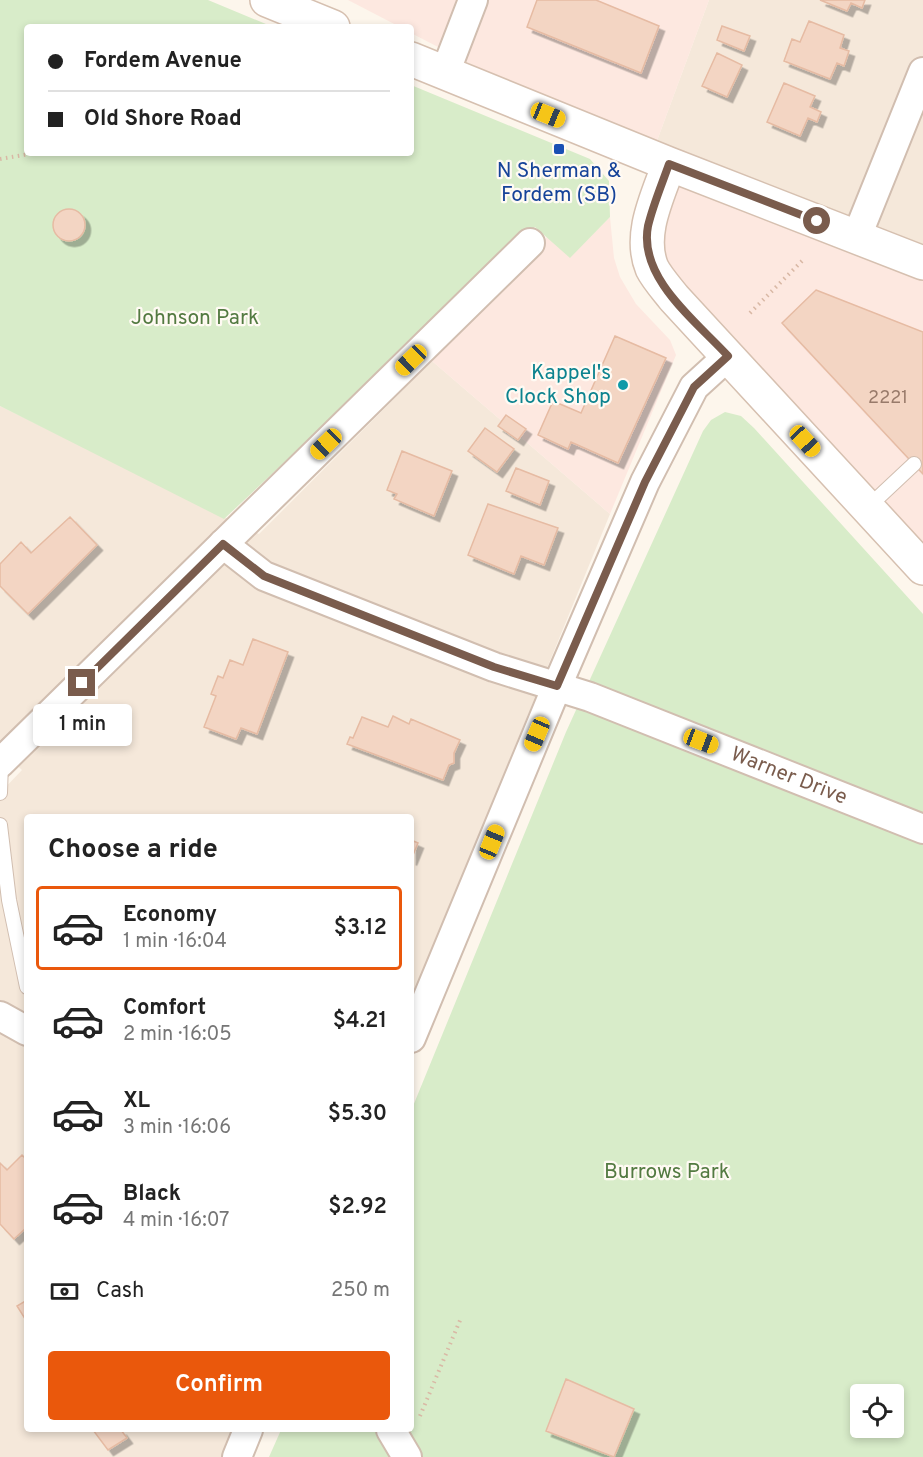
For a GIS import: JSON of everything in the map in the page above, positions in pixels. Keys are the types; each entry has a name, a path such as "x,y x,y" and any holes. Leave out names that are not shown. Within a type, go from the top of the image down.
{"street":[{"path":"267,0 326,24"},
{"path":"444,73 473,0"},
{"path":"414,60 669,164 923,263"},
{"path":"857,236 923,72"},
{"path":"669,164 648,227 647,243 653,269 674,298 923,568"},
{"path":"1,763 530,243"},
{"path":"414,1031 557,686 645,482 694,387 728,356"},
{"name":"Warner Drive","path":"223,544 264,576 494,667 557,686 923,829"},
{"path":"0,1016 24,1029"},
{"path":"237,1457 247,1432"}],"lane":[{"path":"867,508 914,464"},
{"path":"0,793 1,763"},
{"path":"0,825 9,900 24,972"}],"path":[{"path":"0,159 24,155"},
{"path":"750,313 804,259"},
{"path":"414,1418 461,1318"},
{"path":"401,1446 408,1432"}],"shaded area":[{"path":"348,0 709,0 651,157 414,35 414,24 394,24"},
{"path":"709,0 923,0 923,263 651,157"},
{"path":"669,164 923,263 923,567 649,258"},
{"path":"610,217 614,258 620,277 636,304 670,340 676,355 610,514 432,361 547,237 570,257"},
{"path":"432,361 610,514 414,994 414,814 24,814 24,1432 234,1432 224,1457 0,1457 0,793 22,770 0,749 0,406 259,534"}],"green space":[{"name":"Johnson Park","path":"0,0 208,0 266,24 24,24 24,156 414,156 414,86 590,159 609,181 610,217 570,258 535,227 224,519 0,406"},
{"name":"Burrows Park","path":"725,412 741,416 754,428 923,614 923,1457 269,1457 280,1432 414,1432 414,1104 566,732 703,431 711,420"}],"building":[{"path":"537,0 596,0 659,26 641,73 527,27"},
{"path":"820,0 865,0 862,8 851,3 847,11"},
{"path":"809,21 844,35 840,48 849,51 844,66 837,63 830,79 784,61 792,39 800,42"},
{"path":"722,26 750,36 744,51 717,40"},
{"path":"717,53 742,65 727,97 702,86"},
{"path":"784,83 815,96 810,107 821,112 817,122 808,118 800,136 767,122"},
{"path":"69,209 80,214 85,225 80,236 69,241 58,236 53,225 58,214"},
{"path":"816,290 923,332 923,474 782,323"},
{"name":"Kappel's Clock Shop","path":"615,336 666,358 618,463 571,442 568,449 538,435 553,401 581,413"},
{"path":"506,415 526,429 518,440 498,426"},
{"path":"485,428 514,449 497,472 468,451"},
{"path":"402,451 452,471 434,516 394,499 397,494 387,490"},
{"path":"516,468 549,481 540,505 506,491"},
{"path":"488,504 558,528 544,565 521,556 514,574 468,555"},
{"path":"70,517 97,545 28,614 0,586 0,564 21,542 31,553"},
{"path":"253,639 288,652 257,734 241,728 236,739 204,727 216,696 211,694 218,676 223,678 230,660 243,665"},
{"path":"393,716 409,724 411,719 460,740 454,753 454,763 449,765 443,780 347,744 350,737 353,738 362,717 388,727"},
{"path":"414,841 418,843 414,853"},
{"path":"22,1155 24,1157 24,1230 14,1239 0,1224 0,1163 7,1170"},
{"path":"24,1302 24,1317 17,1306"},
{"path":"566,1379 634,1409 614,1457 546,1431"},
{"path":"94,1432 122,1432 127,1438 108,1450"}],"place":[{"name":"N Sherman & Fordem (SB)","path":"559,149"},
{"name":"Kappel's Clock Shop","path":"623,385"}],"route":[{"path":"82,683 223,544 264,576 494,667 557,686 645,482 694,387 704,375 728,356 674,298 653,269 649,258 648,227 669,164 817,221"}]}
